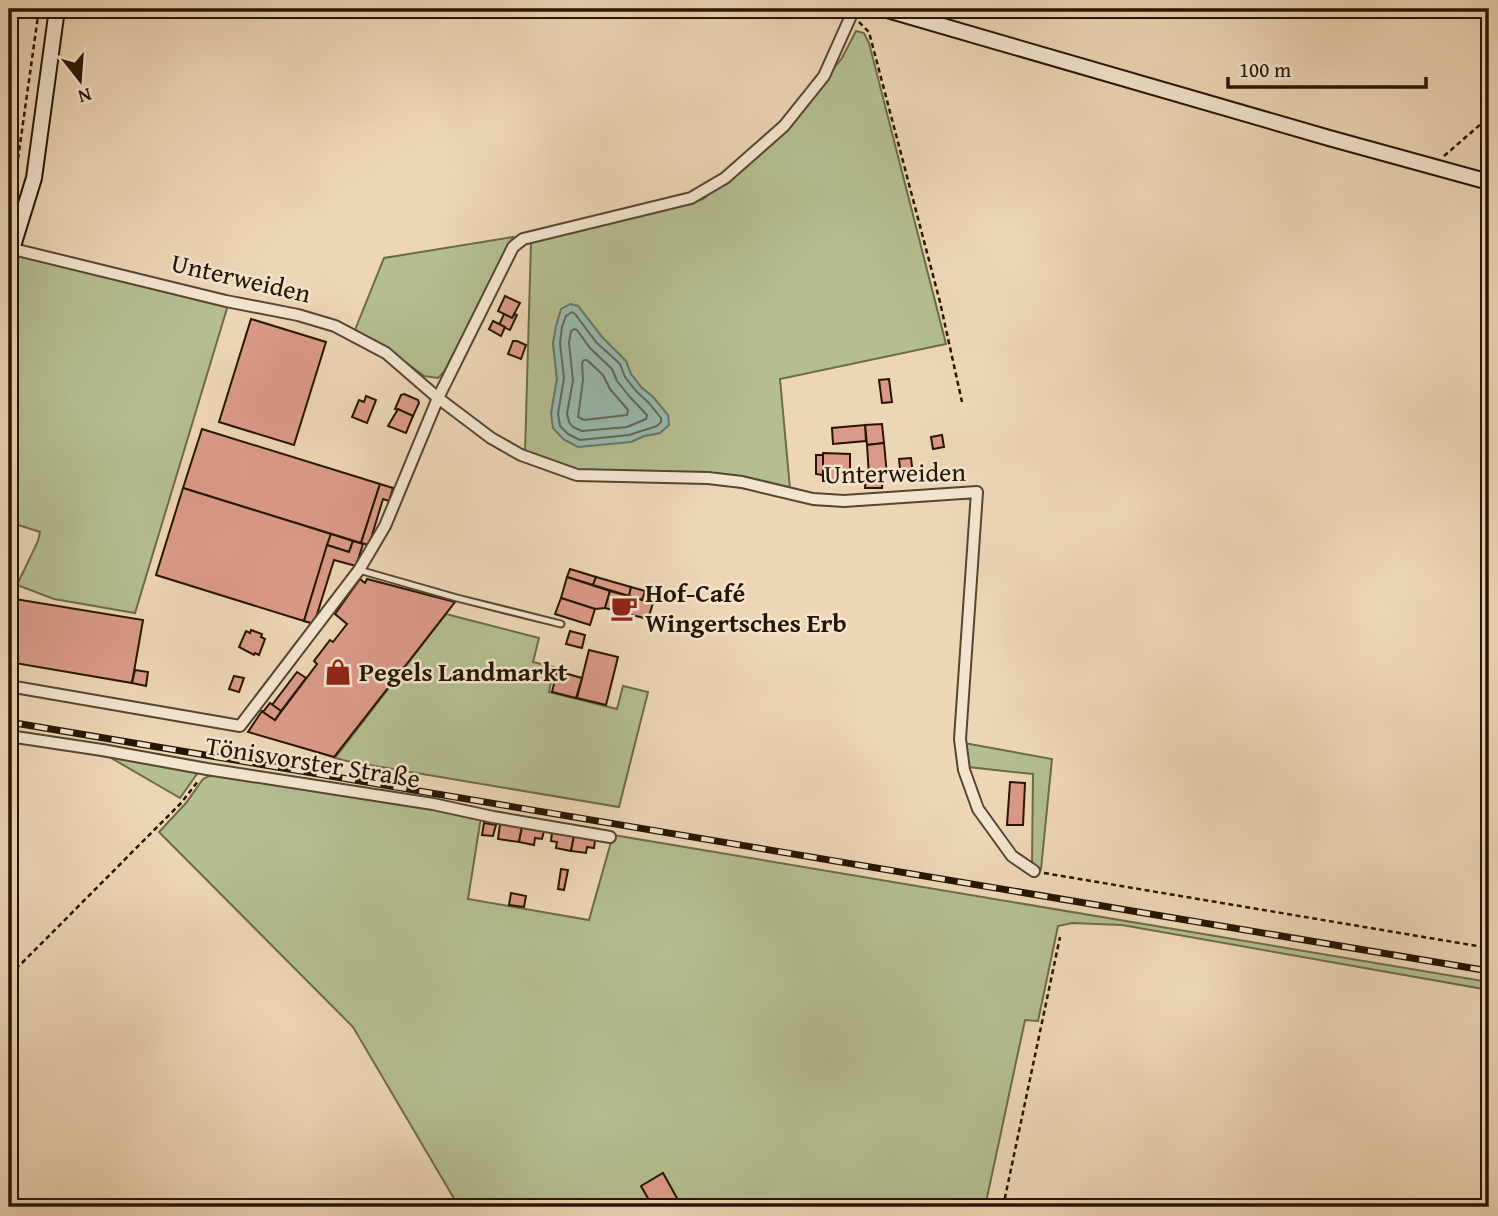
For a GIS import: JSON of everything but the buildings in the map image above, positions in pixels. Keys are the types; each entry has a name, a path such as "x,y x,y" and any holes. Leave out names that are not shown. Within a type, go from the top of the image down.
{"street":[{"name":"Unterweiden","path":"57,9 34,178 10,252 298,315 335,326 386,353 438,398 491,438 521,455 577,475 708,478 742,482 813,499 844,501 976,492 960,738 964,770 978,809 1012,856 1034,871"},
{"path":"884,9 1483,180"},
{"path":"9,686 240,726 359,570 385,526 438,398 513,247 523,239 691,198 725,178 784,126 824,76 853,12"},
{"name":"Tönisvorster Straße","path":"9,736 433,804 610,837"}],"lane":[{"path":"359,570 561,624"}],"path":[{"path":"9,209 39,9"},
{"path":"853,12 869,32 940,302 962,402"},
{"path":"1437,167 1440,159 1489,117"},
{"path":"9,974 181,803 208,769"},
{"path":"1034,871 1489,948"},
{"path":"1003,1207 1060,937"},
{"path":"9,1196 17,1207"}],"green space":[{"path":"856,31 864,33 869,43 946,344 780,379 790,489 583,473 525,453 531,242 703,199 787,127 842,58","holes":["578,306 602,337 626,361 631,374 641,387 654,398 660,433 631,442 551,414 557,379 553,343"]},
{"path":"513,237 444,372 438,378 424,376 389,350 355,330 384,258"},
{"path":"23,256 228,305 135,613 54,599 17,585 40,532 9,522 9,269 12,260"},
{"path":"446,614 539,638 533,662 554,667 549,692 617,709 623,686 648,692 619,807 335,758"},
{"path":"964,743 1052,759 1041,869 1032,864 1033,774 968,767"},
{"path":"106,755 199,771 180,798"},
{"path":"215,773 481,817 468,899 589,920 613,835 1489,982 1489,990 1122,925 1072,923 1058,926 1038,1021 1025,1020 985,1207 459,1207 353,1027 159,832 186,803 203,779"}],"water":[{"path":"570,304 578,306 602,337 626,361 631,374 641,387 668,415 669,425 660,433 631,442 578,447 563,439 553,428 551,414 557,379 553,343 561,309"}],"railway":[{"path":"9,722 1489,971"}],"place":[{"name":"Hof-Café Wingertsches Erb","path":"624,608"},
{"name":"Pegels Landmarkt","path":"338,672"}]}
